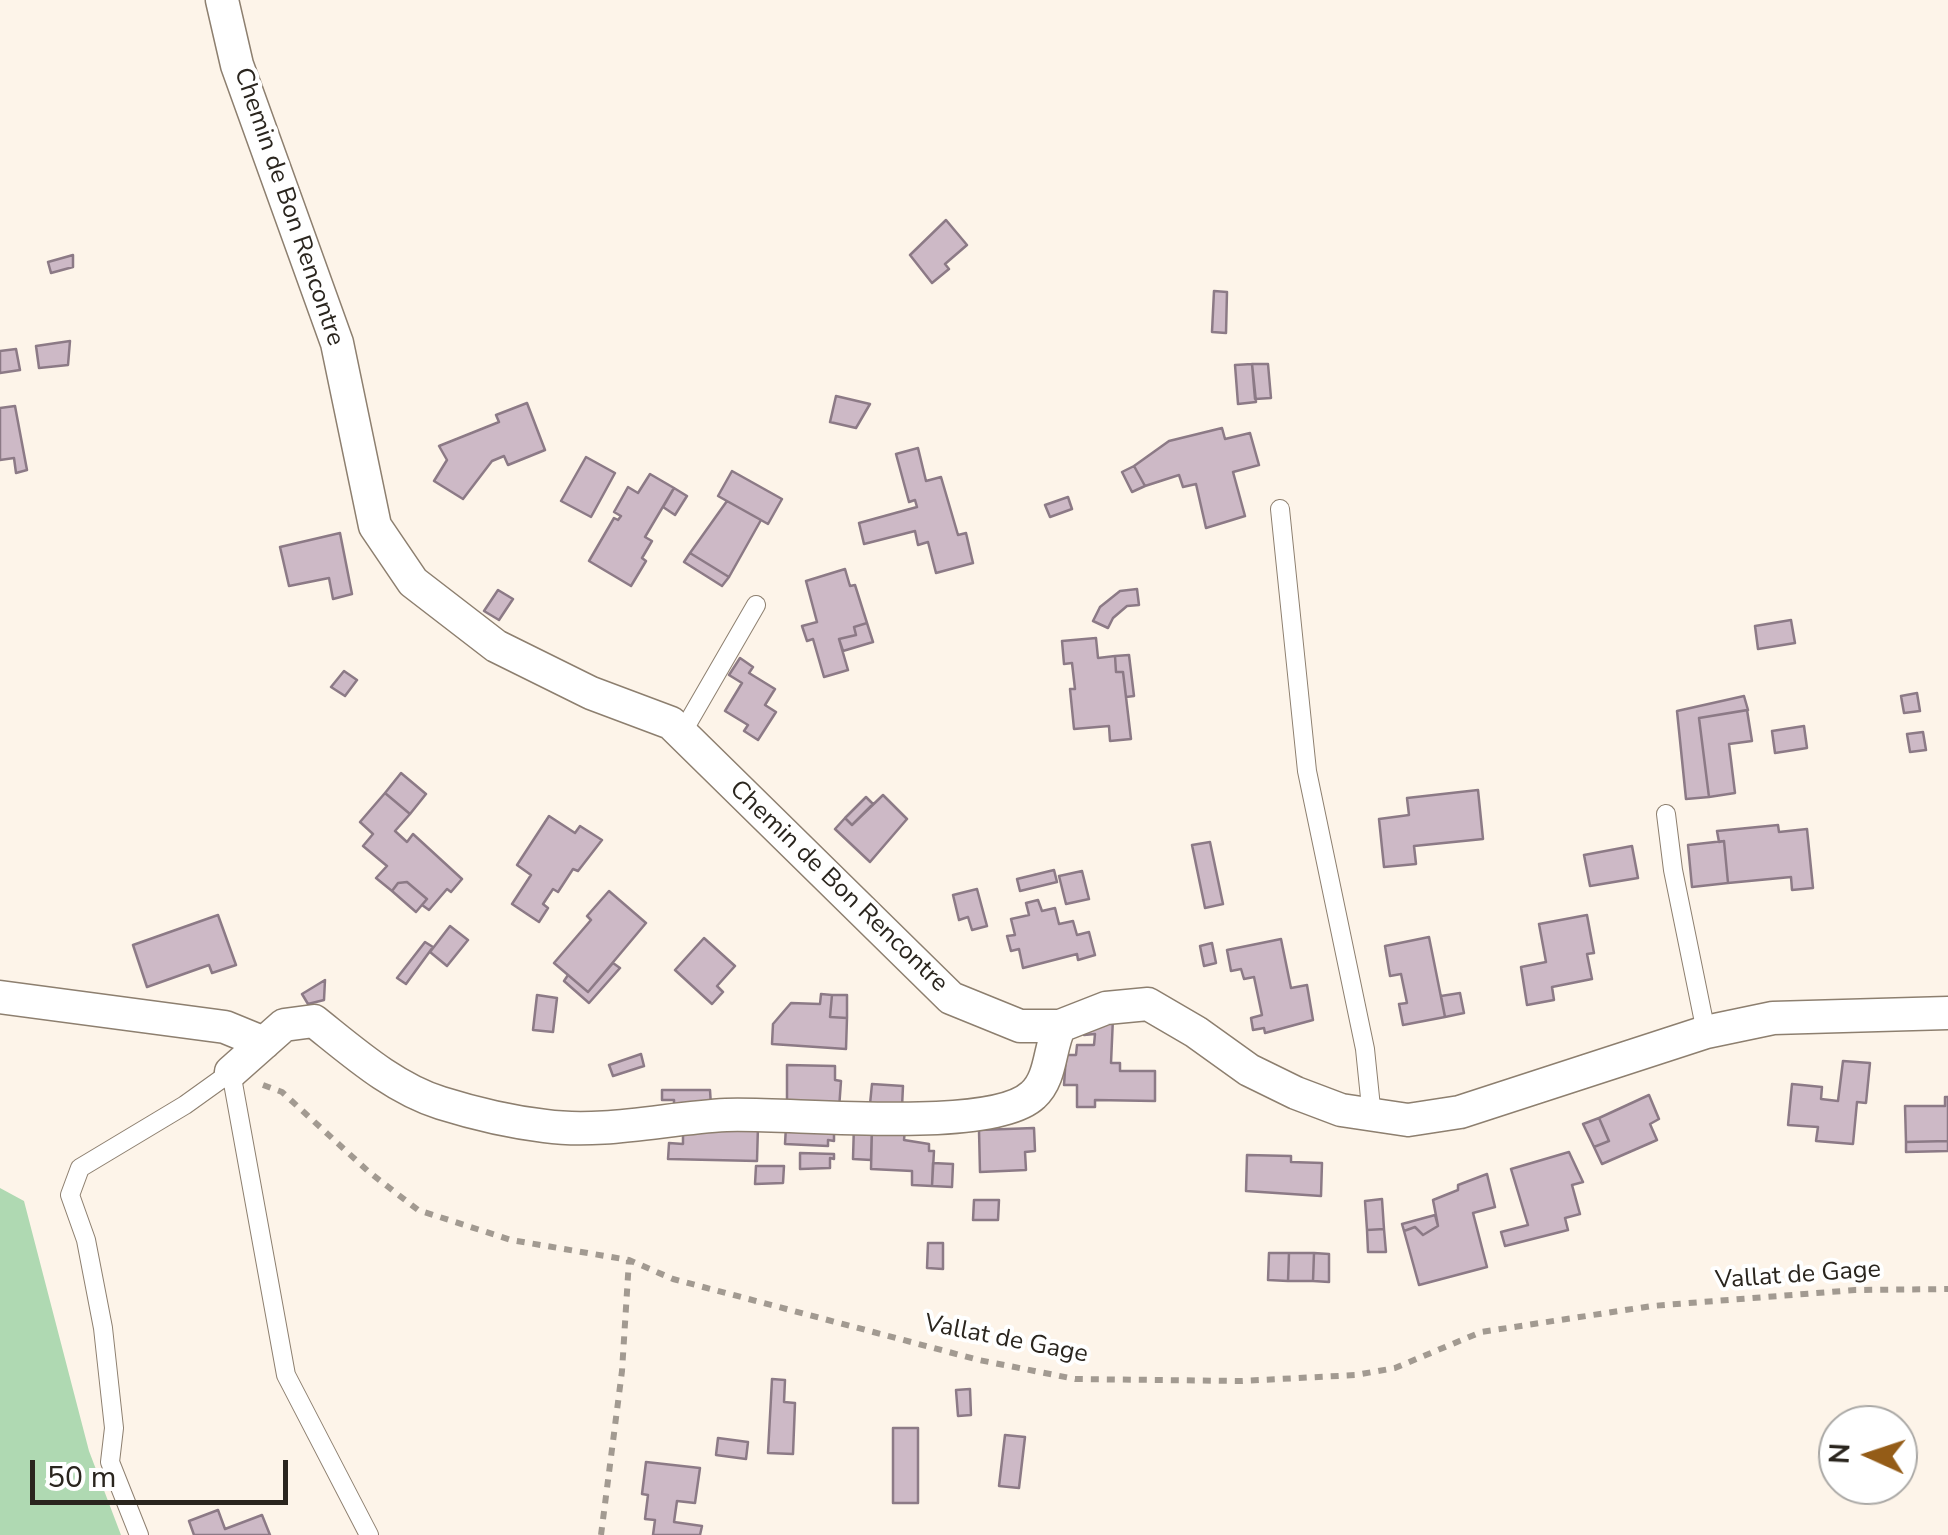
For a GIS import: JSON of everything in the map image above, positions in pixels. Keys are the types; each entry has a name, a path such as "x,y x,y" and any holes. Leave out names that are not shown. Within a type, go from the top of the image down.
{"street":[{"name":"Chemin de Bon Rencontre","path":"222,0 238,65 337,343 375,526 413,582 496,646 591,693 671,723 951,998 1020,1026 1060,1026 1106,1008 1148,1004 1248,1070 1341,1110 1408,1120 1460,1112 1706,1032 1773,1018 1948,1012"},
{"path":"0,997 225,1027 264,1043"},
{"path":"232,1072 284,1025 314,1022 378,1072 438,1102 546,1126 610,1126 730,1115 948,1117 1006,1110 1033,1096 1046,1078 1052,1042 1060,1026"}],"lane":[{"path":"1280,509 1307,772 1365,1049 1372,1117"},
{"path":"682,733 756,605"},
{"path":"1666,814 1673,870 1706,1032"},
{"path":"139,1535 110,1462 114,1428 104,1328 86,1240 70,1195 80,1168 232,1072 286,1374 368,1535"}],"path":[{"name":"Vallat de Gage","path":"232,1072 282,1092 369,1172 418,1210 511,1240 629,1260 691,1284 979,1360 1075,1379 1242,1380 1356,1375 1396,1368 1481,1332 1652,1306 1855,1290 1948,1288"},
{"path":"602,1535 622,1370 629,1260"}],"green space":[{"path":"0,1188 24,1201 89,1451 121,1535 0,1535"}],"building":[{"path":"946,220 967,245 945,264 949,269 932,283 910,255"},
{"path":"73,255 73,267 51,273 48,262"},
{"path":"1214,291 1227,292 1226,333 1212,332"},
{"path":"70,341 68,365 39,368 36,346"},
{"path":"16,349 20,370 0,373 0,351"},
{"path":"1252,364 1268,364 1271,398 1255,399"},
{"path":"1252,364 1256,402 1238,404 1235,365"},
{"path":"836,396 870,404 856,428 830,422"},
{"path":"527,403 545,450 508,465 504,456 492,461 463,499 434,481 447,460 439,446 499,422 496,415"},
{"path":"15,406 27,470 16,473 14,458 0,460 0,408"},
{"path":"1222,428 1225,439 1250,433 1259,465 1233,472 1245,516 1206,528 1196,484 1183,487 1179,475 1145,486 1134,466 1169,441"},
{"path":"918,448 926,481 941,477 958,535 966,533 973,563 936,573 928,542 918,545 915,531 864,544 859,523 917,507 915,500 909,502 896,454"},
{"path":"586,457 615,473 591,517 561,501"},
{"path":"1134,466 1145,486 1132,492 1122,472"},
{"path":"732,471 782,499 768,524 718,496"},
{"path":"650,474 674,488 645,537 652,541 642,558 646,561 631,586 589,561 614,518 618,520 621,516 614,512 628,487 638,493"},
{"path":"674,488 687,496 675,515 663,507"},
{"path":"1068,497 1072,509 1050,517 1045,505"},
{"path":"727,501 761,520 729,577 690,553"},
{"path":"340,533 352,594 333,599 329,578 289,586 280,547"},
{"path":"690,553 729,577 722,586 684,562"},
{"path":"845,569 850,586 855,585 867,623 854,627 856,635 839,639 848,670 824,677 813,639 807,641 802,626 817,622 806,581"},
{"path":"1137,589 1139,605 1127,606 1108,628 1093,621 1100,607 1120,591"},
{"path":"498,590 513,599 499,620 484,611"},
{"path":"1791,620 1795,643 1758,649 1755,626"},
{"path":"867,623 873,642 843,651 839,639 856,635 854,627"},
{"path":"1096,638 1098,658 1115,656 1116,672 1123,672 1131,739 1110,741 1109,726 1074,729 1072,663 1064,664 1062,641"},
{"path":"1129,655 1134,696 1126,697 1123,672 1116,672 1115,656"},
{"path":"740,658 753,667 749,673 775,689 765,705 776,712 758,740 744,731 748,725 725,711 742,683 729,675"},
{"path":"344,671 357,680 345,696 331,687"},
{"path":"1917,693 1920,711 1904,713 1901,696"},
{"path":"1744,696 1748,710 1699,718 1709,797 1686,799 1677,711"},
{"path":"1747,710 1752,741 1729,744 1735,793 1709,797 1699,718"},
{"path":"1804,726 1807,748 1775,753 1772,731"},
{"path":"1923,732 1926,750 1910,752 1907,734"},
{"path":"401,773 426,794 410,814 385,793"},
{"path":"1478,790 1483,839 1414,846 1416,864 1384,867 1379,819 1409,815 1407,798"},
{"path":"385,793 410,814 395,831 407,842 413,834 462,879 429,910 422,905 427,899 407,882 398,883 392,891 376,878 387,866 363,846 373,834 360,822"},
{"path":"883,795 907,819 870,862 835,829 845,818 852,825"},
{"path":"866,797 873,804 852,825 845,818"},
{"path":"549,816 575,833 580,826 602,840 578,871 573,869 558,892 553,889 543,904 548,908 539,922 512,904 531,875 517,865"},
{"path":"1778,825 1779,832 1807,829 1813,888 1792,890 1791,877 1728,883 1724,841 1719,842 1717,831"},
{"path":"1724,841 1728,883 1692,887 1688,845"},
{"path":"1210,842 1223,904 1205,908 1192,845"},
{"path":"1632,846 1638,878 1590,886 1584,855"},
{"path":"1054,870 1057,882 1020,891 1017,879"},
{"path":"1082,871 1089,899 1066,904 1059,876"},
{"path":"407,882 427,899 416,912 392,891 398,883"},
{"path":"977,889 987,926 972,930 968,917 959,920 953,895"},
{"path":"609,891 646,923 588,992 554,963 591,920 587,916"},
{"path":"1038,900 1042,911 1055,908 1059,924 1073,921 1077,935 1089,932 1095,955 1078,960 1077,954 1023,968 1019,949 1011,951 1007,936 1015,935 1011,919 1029,915 1026,903"},
{"path":"218,915 236,965 212,973 209,965 147,987 133,945"},
{"path":"1587,915 1594,953 1587,954 1592,979 1552,987 1554,1000 1527,1005 1521,967 1546,962 1539,924"},
{"path":"450,926 468,940 447,966 430,952"},
{"path":"1429,937 1445,1017 1403,1025 1399,1004 1407,1003 1401,974 1390,976 1385,946"},
{"path":"704,938 735,966 717,986 723,992 712,1004 675,970"},
{"path":"1281,939 1291,988 1307,985 1313,1020 1265,1033 1264,1028 1253,1030 1251,1018 1262,1015 1254,977 1244,979 1241,969 1231,971 1227,950"},
{"path":"425,942 433,947 406,984 397,978"},
{"path":"1212,943 1216,963 1204,966 1200,946"},
{"path":"613,963 620,968 589,1003 564,981 568,975 588,992"},
{"path":"325,980 324,1000 308,1004 302,994"},
{"path":"1460,993 1464,1013 1445,1017 1441,996"},
{"path":"821,994 832,995 830,1017 847,1018 846,1049 772,1044 773,1024 791,1003 820,1004"},
{"path":"537,995 557,998 553,1032 533,1030"},
{"path":"832,995 847,995 847,1018 830,1017"},
{"path":"1113,1018 1111,1063 1120,1063 1120,1071 1155,1071 1155,1101 1095,1100 1095,1107 1077,1107 1077,1085 1064,1085 1066,1055 1076,1055 1077,1045 1094,1045 1095,1034 1084,1035 1083,1030"},
{"path":"641,1054 644,1066 613,1076 609,1065"},
{"path":"1843,1061 1870,1063 1866,1103 1857,1102 1853,1144 1816,1141 1818,1127 1788,1125 1792,1084 1822,1087 1821,1099 1838,1101"},
{"path":"787,1065 835,1066 835,1080 841,1081 839,1109 787,1102"},
{"path":"872,1084 903,1086 902,1107 870,1104"},
{"path":"662,1090 710,1090 711,1106 674,1105 674,1100 662,1100"},
{"path":"1649,1095 1659,1119 1650,1124 1657,1140 1602,1164 1594,1147 1609,1141 1599,1118"},
{"path":"1945,1097 1948,1141 1906,1142 1905,1106 1945,1106"},
{"path":"1599,1118 1609,1141 1594,1147 1583,1124"},
{"path":"683,1124 758,1126 757,1161 668,1159 669,1143 683,1144"},
{"path":"854,1124 872,1125 871,1160 853,1159"},
{"path":"786,1126 834,1129 834,1141 828,1140 828,1146 785,1144"},
{"path":"872,1127 905,1129 904,1140 929,1144 929,1151 934,1151 932,1186 912,1185 912,1171 871,1169"},
{"path":"1034,1128 1035,1151 1025,1152 1026,1170 980,1172 979,1130"},
{"path":"1948,1141 1948,1151 1906,1152 1906,1142"},
{"path":"1569,1152 1583,1182 1572,1185 1580,1214 1565,1218 1568,1230 1505,1246 1501,1232 1528,1225 1511,1169"},
{"path":"800,1153 834,1154 834,1159 830,1158 830,1168 800,1169"},
{"path":"1247,1155 1291,1156 1291,1162 1322,1163 1321,1196 1246,1191"},
{"path":"933,1163 953,1164 952,1187 932,1186"},
{"path":"756,1166 784,1166 783,1183 755,1184"},
{"path":"1487,1174 1495,1207 1473,1213 1487,1267 1419,1285 1404,1231 1415,1227 1423,1235 1438,1226 1433,1200"},
{"path":"1382,1199 1384,1229 1367,1230 1365,1201"},
{"path":"974,1200 999,1200 998,1220 973,1220"},
{"path":"1435,1215 1438,1226 1423,1235 1415,1227 1404,1231 1402,1224"},
{"path":"1384,1229 1386,1252 1368,1252 1367,1230"},
{"path":"928,1243 943,1243 943,1269 927,1268"},
{"path":"1269,1253 1289,1253 1288,1281 1268,1280"},
{"path":"1289,1253 1314,1253 1313,1281 1288,1281"},
{"path":"1314,1253 1329,1254 1329,1282 1313,1281"},
{"path":"772,1379 785,1380 784,1402 795,1403 793,1454 768,1453"},
{"path":"970,1389 971,1415 958,1416 956,1390"},
{"path":"893,1428 918,1428 918,1503 893,1503"},
{"path":"1005,1435 1025,1437 1019,1488 999,1486"},
{"path":"718,1438 748,1442 746,1459 716,1455"},
{"path":"646,1462 700,1468 695,1503 677,1501 674,1522 702,1526 700,1535 653,1535 655,1520 645,1519 648,1495 642,1494"},
{"path":"218,1510 225,1529 262,1515 270,1535 194,1535 189,1521"}]}
